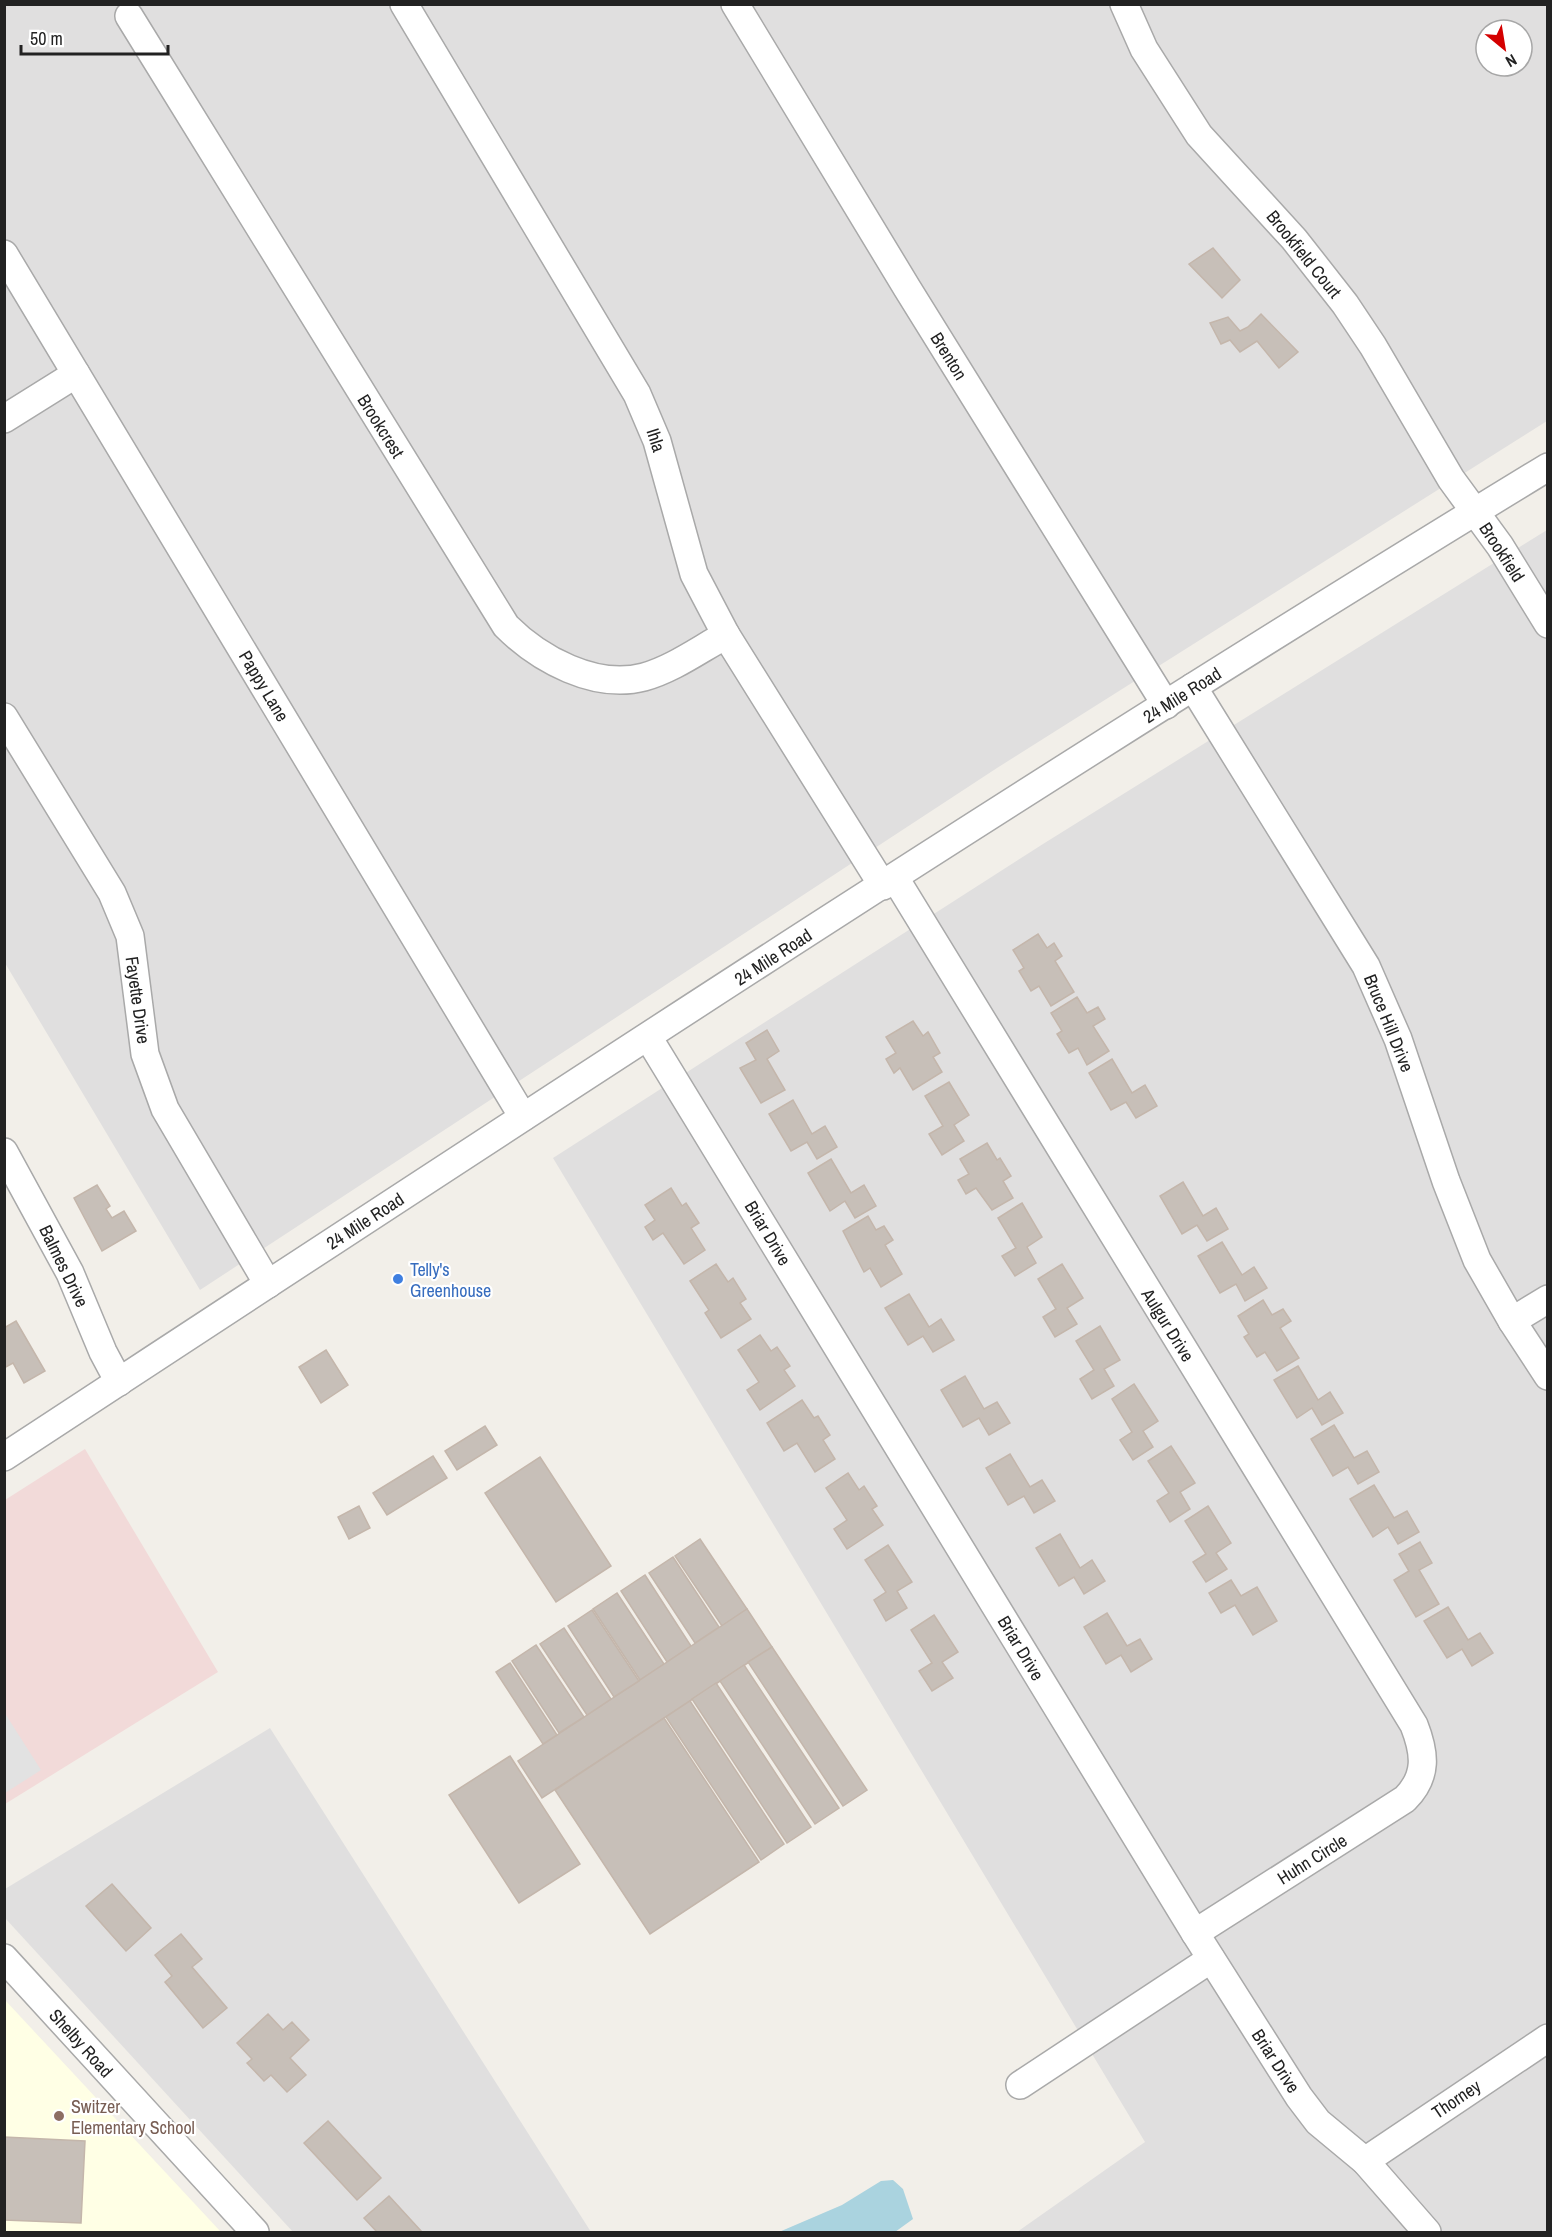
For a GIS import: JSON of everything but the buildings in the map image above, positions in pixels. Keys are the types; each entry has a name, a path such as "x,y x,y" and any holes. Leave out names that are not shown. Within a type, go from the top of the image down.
{"street":[{"name":"Ihla","path":"404,4 637,394 657,441 694,574 726,635 889,882"},
{"name":"Brenton","path":"735,4 1166,705"},
{"name":"Brookfield Court","path":"1125,4 1144,49 1200,135 1283,226 1345,304 1373,346 1451,479 1474,511"},
{"name":"Brookcrest","path":"129,16 506,626 533,649 566,667 615,679 644,677 662,670 726,635"},
{"name":"Pappy Lane","path":"4,254 523,1117"},
{"path":"4,418 76,374"},
{"name":"24 Mile Road","path":"4,1457 523,1117 889,882 1193,687 1548,466"},
{"name":"Brookfield","path":"1474,511 1500,546 1548,624"},
{"name":"Bruce Hill Drive","path":"1193,687 1366,966 1398,1039 1446,1181 1478,1260 1512,1321 1548,1376"},
{"name":"Fayette Drive","path":"4,717 112,893 130,936 145,1054 155,1086 171,1119 268,1284"},
{"name":"Aulgur Drive","path":"889,882 1414,1725 1424,1754 1422,1777"},
{"name":"Briar Drive","path":"648,1037 1195,1933 1299,2097 1318,2122 1365,2161 1427,2232"},
{"name":"Balmes Drive","path":"4,1152 70,1273 107,1360 119,1382"},
{"path":"1512,1321 1548,1299"},
{"name":"Huhn Circle","path":"1195,1933 1389,1811 1415,1788 1422,1777"},
{"name":"Shelby Road","path":"4,1958 255,2232"},
{"path":"1020,2085 1211,1959"},
{"name":"Thorney","path":"1365,2161 1548,2038"}],"shaded area":[{"path":"4,5 1547,5 1547,421 997,768 200,1290 5,963"},
{"path":"1547,530 1547,2232 1017,2232 1145,2142 553,1158 1043,844"},
{"path":"85,1449 218,1672 5,1804 5,1500"},
{"path":"6,1715 41,1770 5,1793 4,1716"},
{"path":"270,1728 591,2232 293,2232 5,1918 5,1889"},
{"name":"Switzer Elementary School","path":"5,2000 221,2232 5,2232"}],"water":[{"path":"893,2180 903,2189 913,2219 895,2232 779,2232 842,2205 881,2181"}],"place":[{"name":"Telly's Greenhouse","path":"398,1279"},
{"name":"Switzer Elementary School","path":"59,2116"}]}
